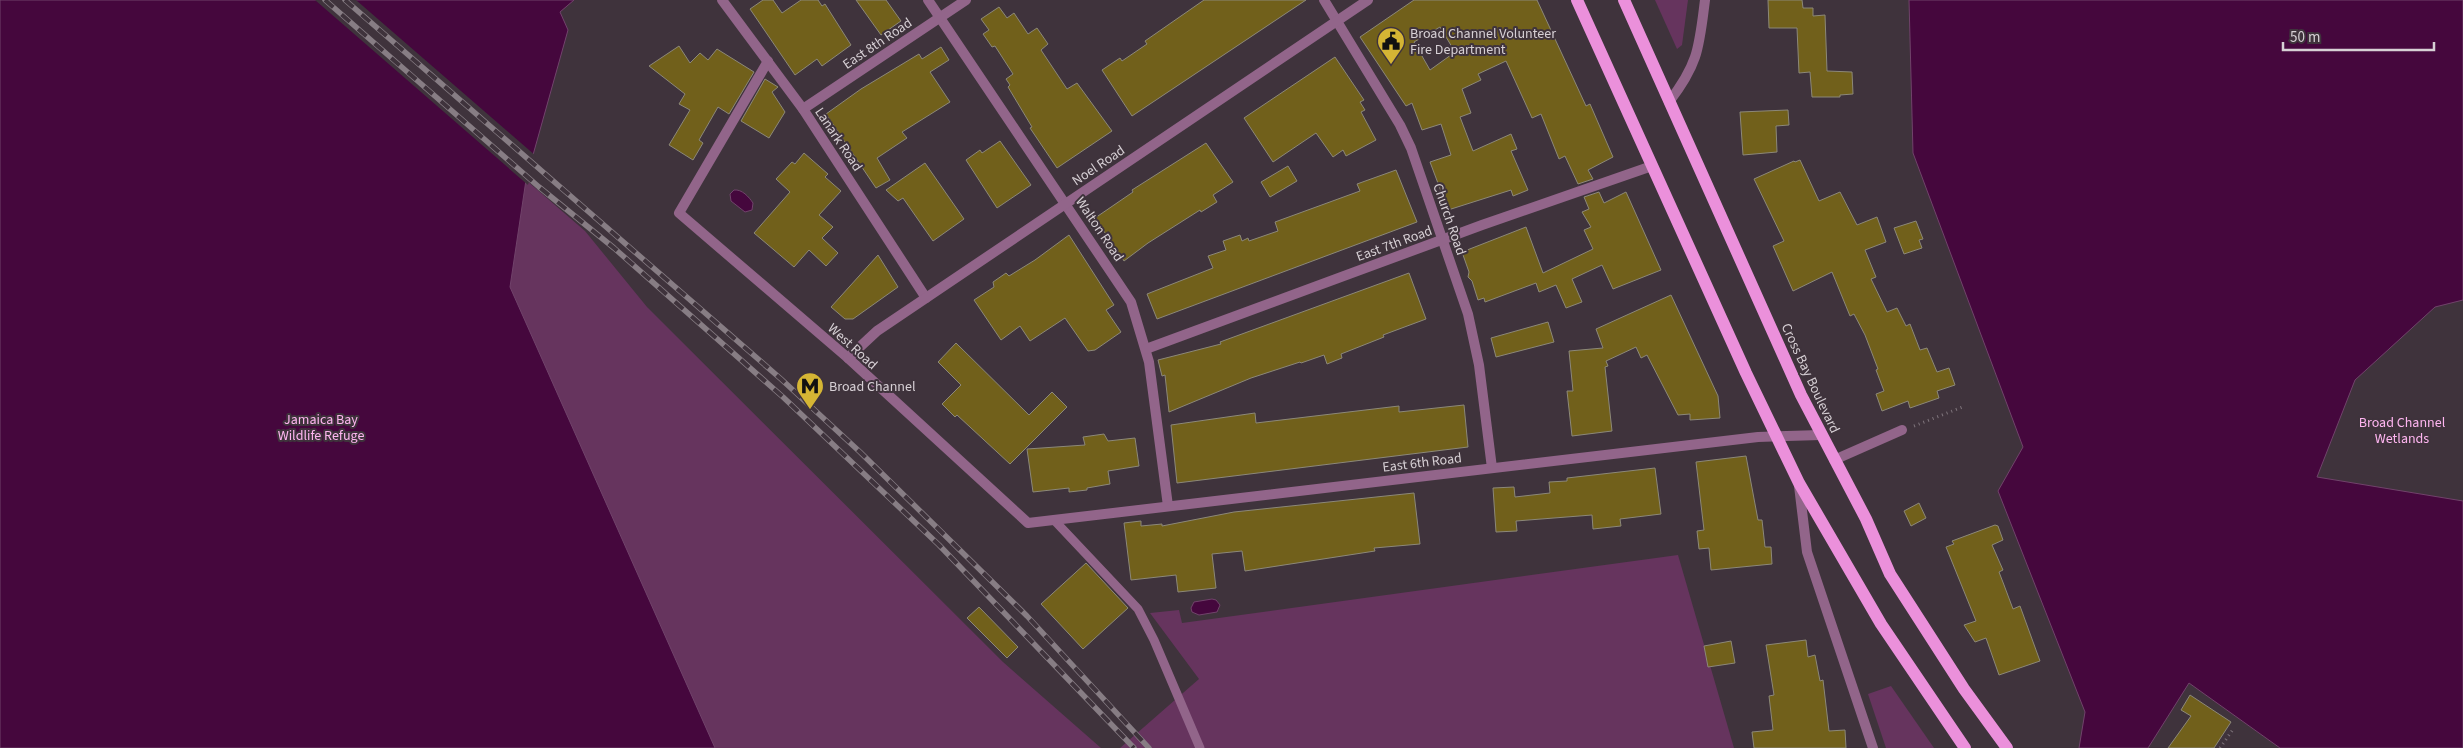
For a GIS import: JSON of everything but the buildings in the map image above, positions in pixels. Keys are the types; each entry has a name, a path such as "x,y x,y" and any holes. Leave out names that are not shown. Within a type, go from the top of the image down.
{"main road":[{"path":"1577,0 1775,436 1799,482 1881,624 1966,748"},
{"name":"Cross Bay Boulevard","path":"1624,0 1821,435 1866,519 1890,574 1959,681 2007,748"}],"street":[{"name":"Lanark Road","path":"722,0 803,109 926,298"},
{"name":"Walton Road","path":"928,0 1126,292 1146,349 1168,506"},
{"name":"East 8th Road","path":"803,109 966,0"},
{"name":"Church Road","path":"1324,0 1405,135 1443,239 1472,330 1482,385 1492,468"},
{"name":"Noel Road","path":"848,358 870,337 926,298 1368,0"},
{"path":"1670,102 1696,60 1705,0"},
{"name":"West Road","path":"768,61 679,213 848,358 1028,523"},
{"name":"East 7th Road","path":"1146,349 1443,239 1652,166"},
{"path":"1834,460 1902,430"},
{"name":"East 6th Road","path":"1028,523 1775,436 1821,435"},
{"path":"1799,482 1807,552 1872,748"}],"lane":[{"path":"1054,520 1138,609 1154,640 1200,748"}],"path":[{"path":"1902,430 1965,406"},
{"path":"2220,748 2234,728"}],"green space":[{"name":"Jamaica Bay Wildlife Refuge","path":"0,0 574,0 560,12 568,30 526,180 585,231 647,307 1003,662 1101,748 0,748"},
{"path":"1655,0 1688,0 1682,45 1677,49"},
{"path":"1678,555 1734,748 1120,748 1199,679 1150,613 1179,610 1182,623"},
{"path":"1891,686 1934,748 1886,748 1868,694"}],"shaded area":[{"name":"Jamaica Bay Wildlife Refuge","path":"0,0 574,0 560,12 568,30 526,180 510,287 715,748 0,748"},
{"path":"1909,0 2463,0 2463,300 2435,307 2355,380 2317,477 2463,501 2463,748 2280,748 2189,683 2148,748 2079,748 2085,712 1998,491 2023,447 1913,153"},
{"path":"734,190 742,192 749,198 753,203 752,210 745,212 731,201 730,194"},
{"path":"1216,600 1220,605 1217,612 1199,615 1192,612 1191,608 1194,602"}],"pier":[{"path":"315,0 356,0 536,156 528,185"}],"railway":[{"path":"325,0 539,187 614,248 783,397 939,545 1134,748"},
{"path":"345,0 781,379 860,452 1027,616 1149,748"}],"place":[{"name":"Broad Channel Volunteer Fire Department","path":"1391,65"},
{"name":"Broad Channel","path":"810,410"}],"park label":[{"name":"Broad Channel Wetlands","path":"2402,430"}]}
